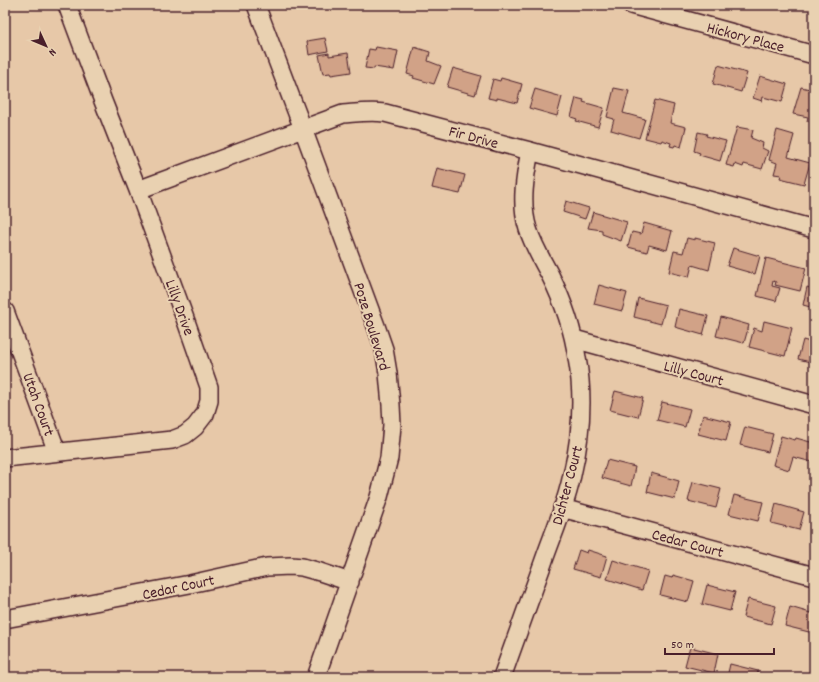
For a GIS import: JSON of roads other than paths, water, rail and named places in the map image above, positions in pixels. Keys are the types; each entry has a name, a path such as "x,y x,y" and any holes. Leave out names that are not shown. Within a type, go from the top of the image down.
{"street":[{"name":"Lilly Drive","path":"5,458 172,440 185,435 195,427 205,414 209,401 209,387 187,324 138,190 67,5"},
{"name":"Poze Boulevard","path":"256,5 384,349 391,405 392,425 387,469 350,582 316,677"},
{"name":"Hickory Place","path":"631,5 814,54"},
{"name":"Fir Drive","path":"138,190 343,114 374,112 385,113 530,151 814,229"},
{"name":"Dichter Court","path":"502,677 562,508 574,469 578,448 581,415 580,375 570,324 560,298 534,247 527,228 524,206 525,176 530,151"},
{"name":"Utah Court","path":"5,311 58,452"},
{"name":"Lilly Court","path":"574,339 814,405"},
{"name":"Cedar Court","path":"562,508 814,576"},
{"name":"Cedar Court","path":"5,620 190,584 267,567 302,567 350,582"}]}
